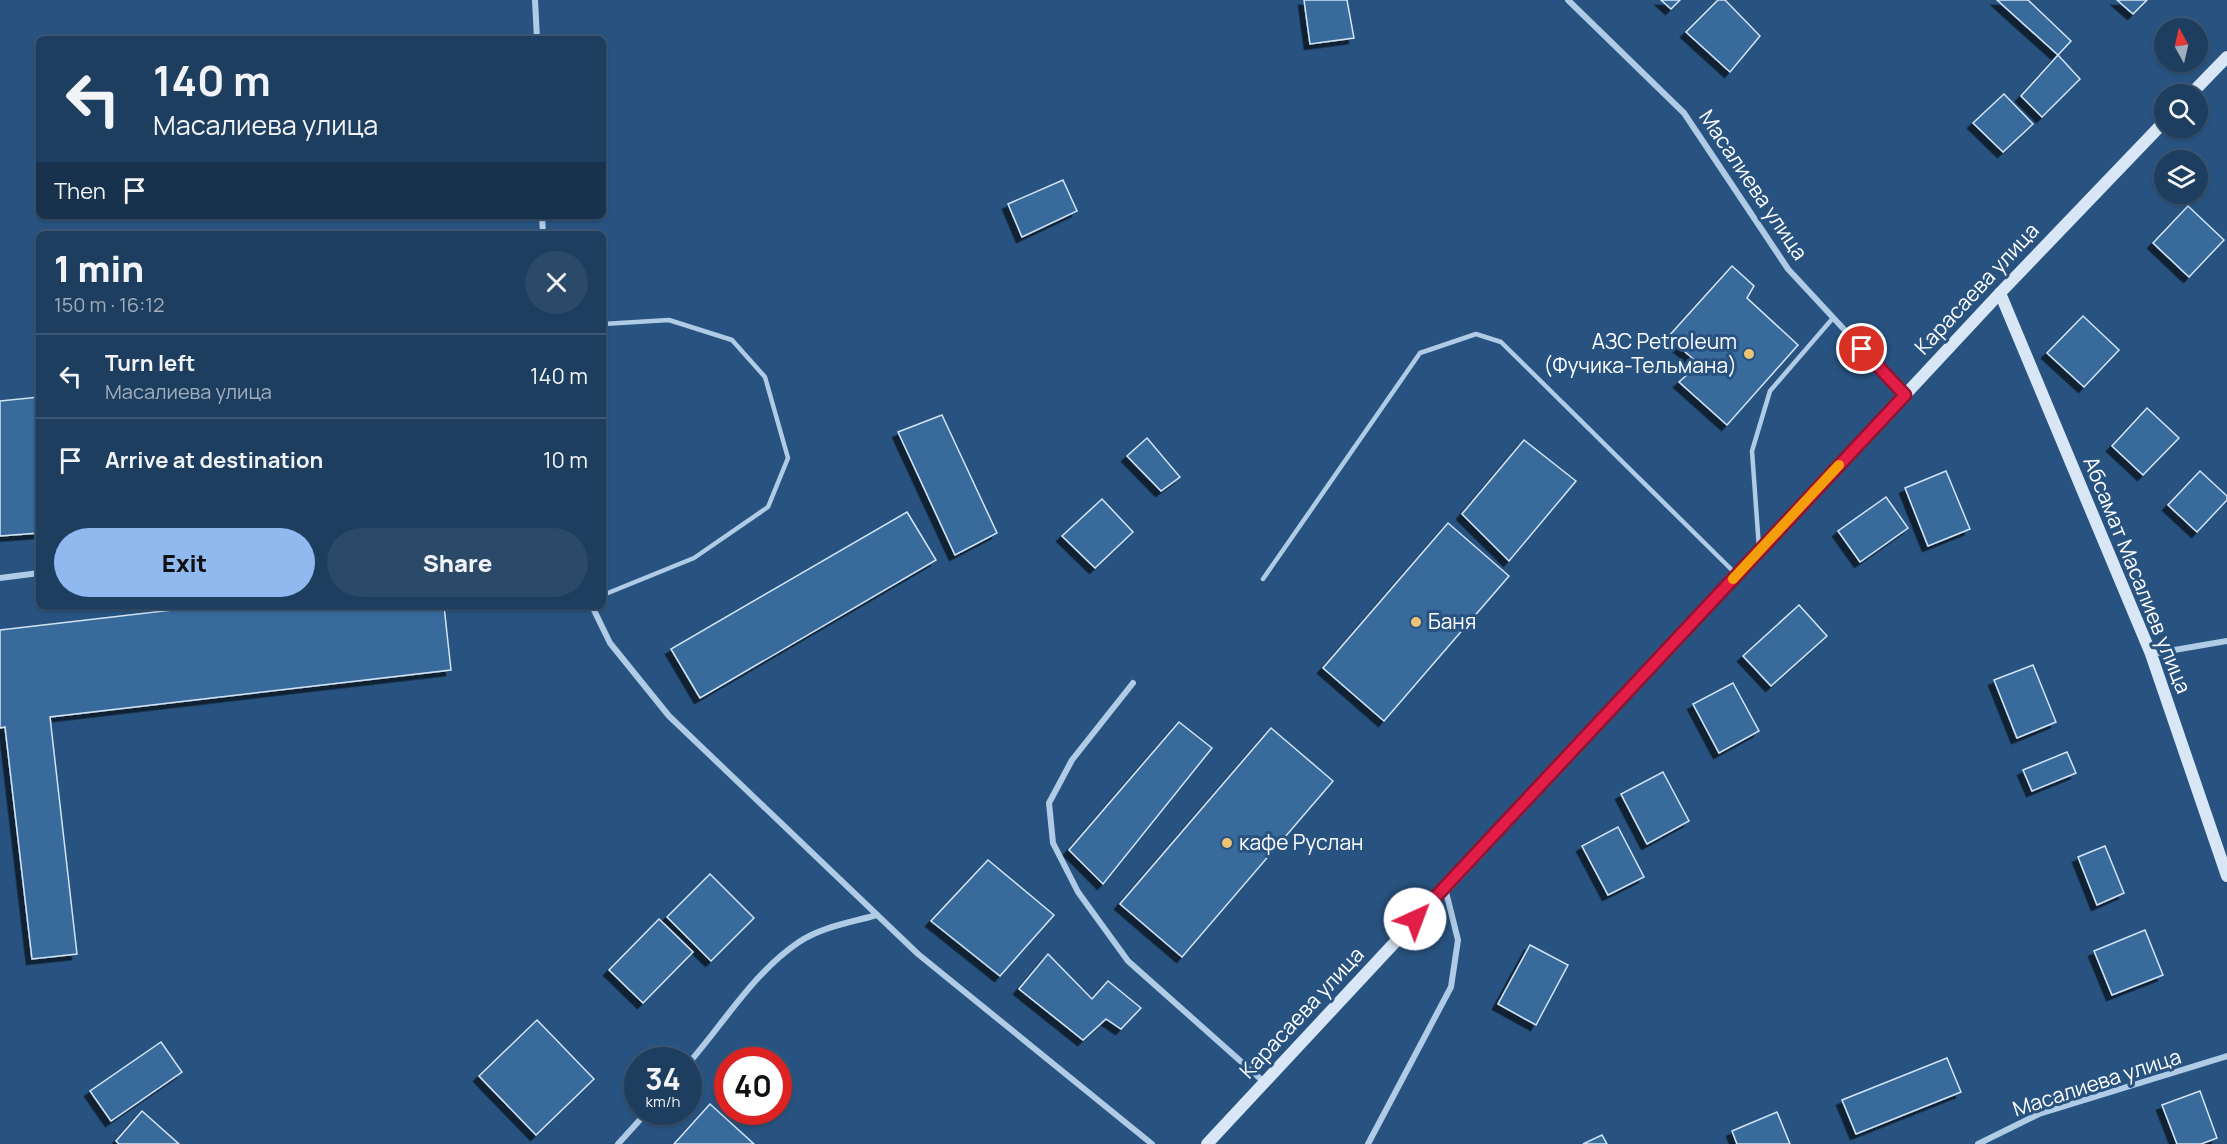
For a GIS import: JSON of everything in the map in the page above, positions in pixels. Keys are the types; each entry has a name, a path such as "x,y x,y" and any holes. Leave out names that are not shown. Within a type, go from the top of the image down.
{"street":[{"path":"535,0 537,36"},
{"name":"Масалиева улица","path":"1568,0 1684,113 1788,269 1905,395"},
{"path":"2201,84 2227,57"},
{"name":"Карасаева улица","path":"1207,1144 2000,292 2154,132"},
{"name":"Абсамат Масалиев улица","path":"2000,292 2151,654 2227,876"},
{"path":"0,578 36,573"},
{"path":"593,609 610,643 669,716 877,915 918,954 1152,1144"},
{"path":"2151,654 2227,641"},
{"path":"1133,683 1072,760 1049,803 1053,843 1078,892 1128,961 1265,1082"},
{"path":"1368,1144 1451,987 1458,940 1445,887"},
{"path":"702,1047 760,976 800,941 827,929 877,915"},
{"name":"Масалиева улица","path":"1978,1144 2039,1114 2227,1056"},
{"path":"618,1144 635,1125"}],"lane":[{"path":"1759,551 1752,451 1770,391 1833,318"},
{"path":"606,324 669,320 732,340 765,377 788,458 768,507 694,558 606,594"},
{"path":"1263,579 1420,353 1476,334 1501,342 1737,575"}],"building":[{"path":"1304,0 1347,0 1354,38 1310,44"},
{"path":"1661,0 1680,0 1671,9"},
{"path":"1718,0 1725,0 1760,36 1730,72 1686,32"},
{"path":"1997,0 2028,0 2071,41 2058,55"},
{"path":"2117,0 2147,0 2133,14"},
{"path":"2058,55 2080,79 2042,117 2021,96"},
{"path":"2004,94 2033,124 2003,152 1973,123"},
{"path":"1063,180 1077,211 1022,237 1008,204"},
{"path":"2188,206 2224,240 2189,277 2153,243"},
{"path":"1732,266 1754,286 1747,298 1798,345 1727,425 1679,382 1699,364 1668,337"},
{"path":"2083,316 2119,350 2084,387 2047,353"},
{"path":"36,397 36,533 0,536 0,401"},
{"path":"2147,408 2179,438 2143,475 2112,446"},
{"path":"942,415 997,533 955,555 898,432"},
{"path":"1147,438 1180,477 1161,491 1127,456"},
{"path":"1524,440 1576,481 1509,561 1462,514"},
{"path":"1946,471 1970,529 1928,546 1905,488"},
{"path":"2200,471 2227,496 2227,500 2197,532 2168,505"},
{"path":"1886,497 1908,528 1860,562 1838,531"},
{"path":"1102,499 1133,532 1095,568 1062,536"},
{"path":"907,512 936,560 700,698 671,649"},
{"name":"Баня","path":"1448,523 1509,576 1384,721 1323,668"},
{"path":"1799,605 1827,636 1771,686 1743,656"},
{"path":"181,609 444,609 451,670 50,717 77,954 32,959 5,727 0,728 0,630"},
{"path":"2033,665 2056,722 2017,738 1994,680"},
{"path":"1733,683 1759,731 1719,753 1693,704"},
{"path":"1179,722 1212,748 1103,884 1069,850"},
{"name":"кафе Руслан","path":"1271,728 1333,781 1182,957 1120,904"},
{"path":"2067,752 2076,773 2032,791 2023,770"},
{"path":"1663,772 1689,821 1647,844 1621,794"},
{"path":"1618,827 1644,877 1608,895 1582,846"},
{"path":"2105,846 2124,893 2097,905 2078,857"},
{"path":"988,860 1054,915 1000,976 931,921"},
{"path":"710,874 754,918 711,961 667,917"},
{"path":"659,919 693,952 643,1003 609,970"},
{"path":"2145,930 2163,975 2112,995 2094,951"},
{"path":"1530,945 1568,965 1536,1025 1498,1004"},
{"path":"1048,954 1092,999 1108,981 1141,1008 1121,1029 1106,1019 1083,1040 1019,989"},
{"path":"537,1020 594,1079 536,1135 479,1076"},
{"path":"161,1042 182,1072 111,1121 90,1091"},
{"path":"1947,1058 1961,1092 1856,1134 1842,1100"},
{"path":"2200,1091 2217,1138 2201,1144 2177,1144 2162,1105"},
{"path":"710,1104 714,1108 714,1125 733,1125 754,1144 674,1144 691,1125 702,1125 702,1113"},
{"path":"142,1111 179,1144 119,1144 116,1141"},
{"path":"1777,1112 1790,1144 1737,1144 1732,1131"},
{"path":"1602,1135 1607,1144 1583,1144"}],"slow traffic":[{"path":"1733,579 1839,465"}],"place":[{"name":"АЗС Petroleum (Фучика-Тельмана)","path":"1749,354"},
{"name":"Баня","path":"1416,622"},
{"name":"кафе Руслан","path":"1227,843"}],"route":[{"path":"1415,919 1905,395 1862,349"}]}
